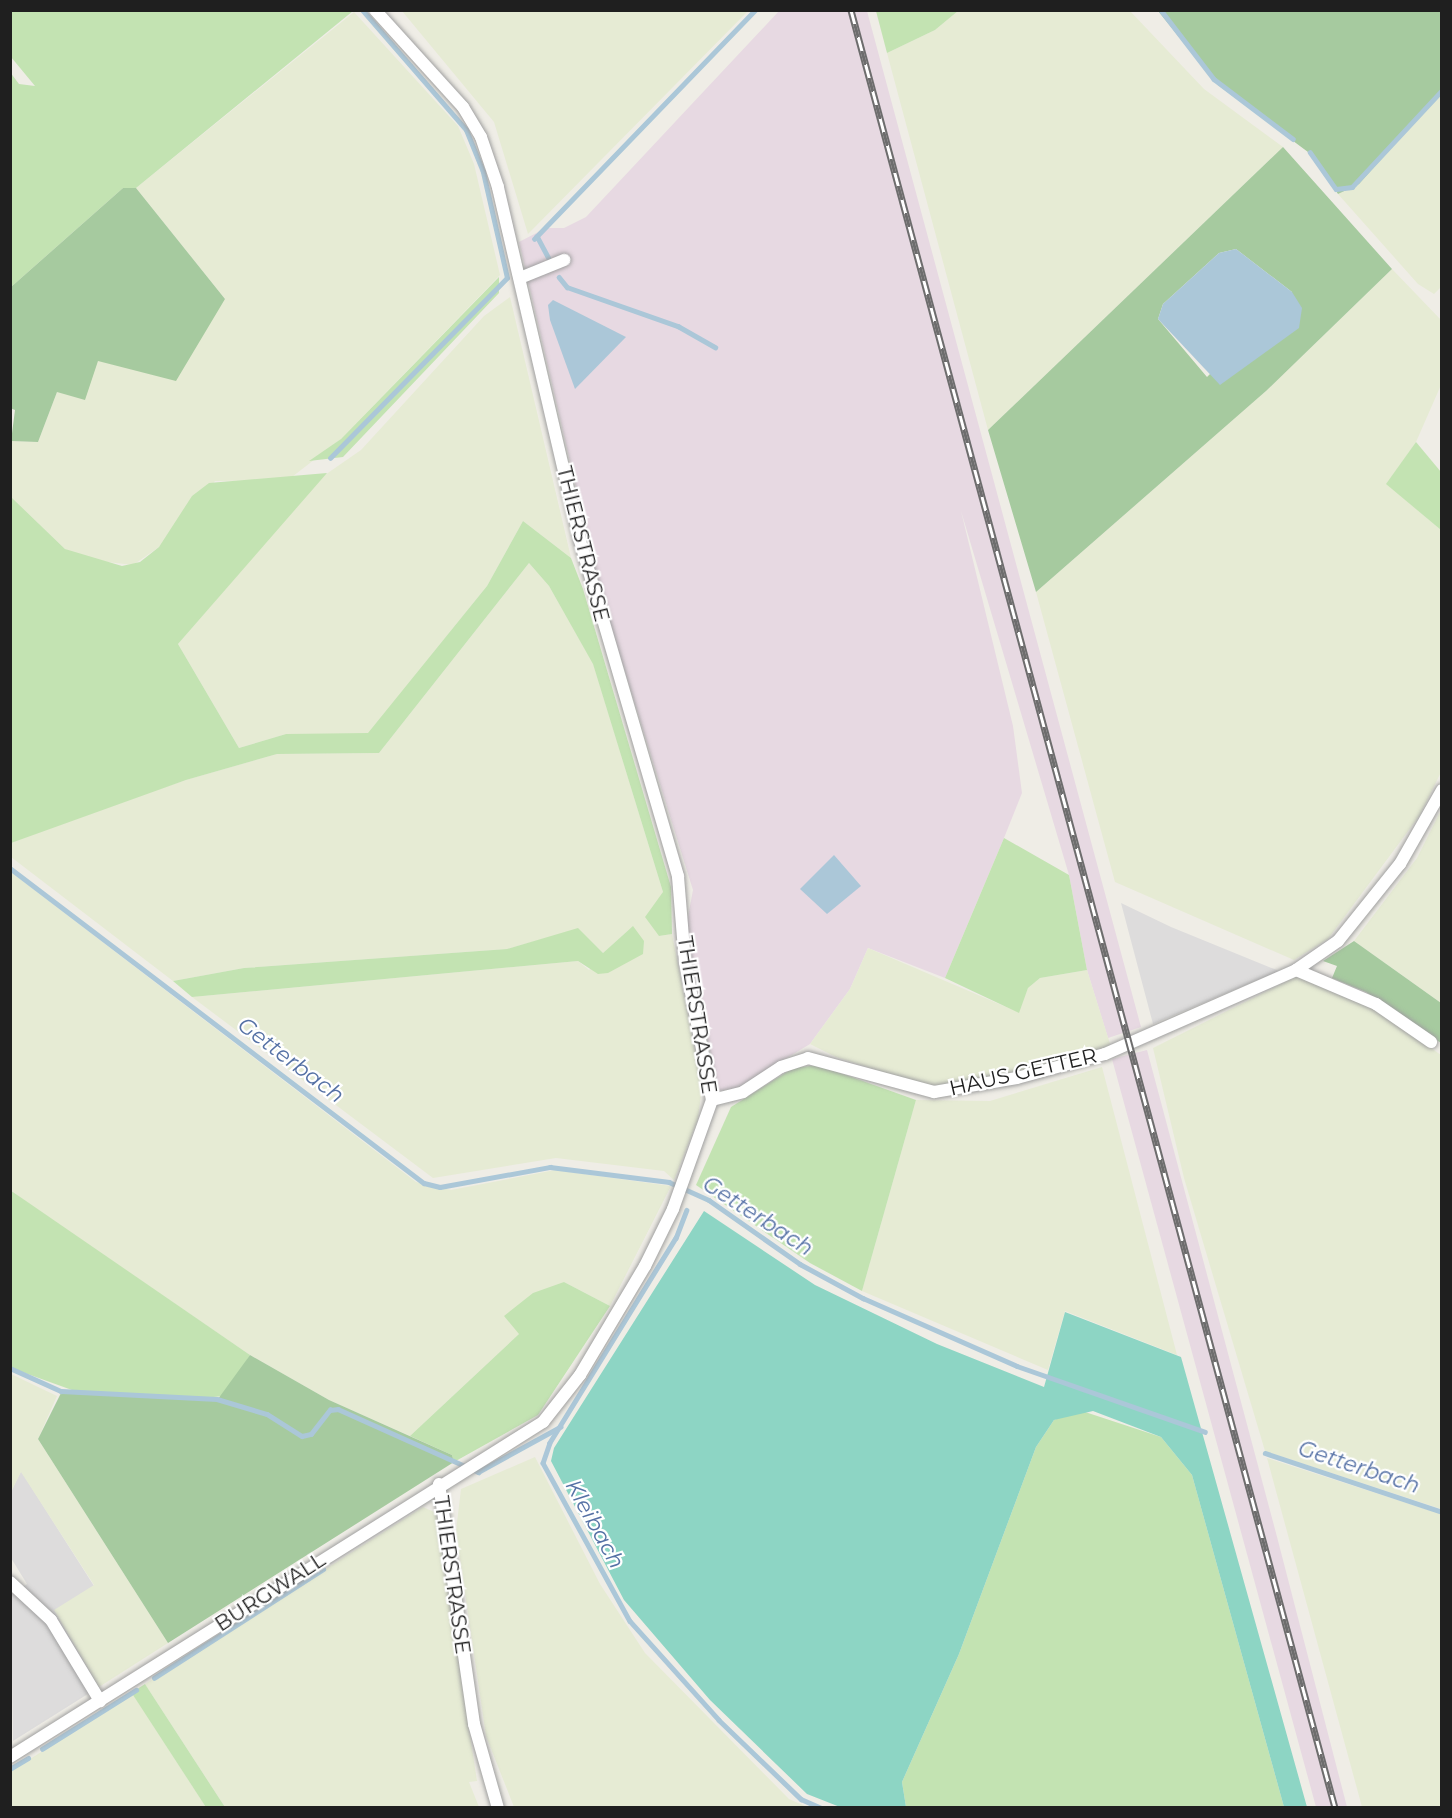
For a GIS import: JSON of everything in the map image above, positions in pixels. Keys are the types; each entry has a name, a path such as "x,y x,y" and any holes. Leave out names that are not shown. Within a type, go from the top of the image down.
{"street":[{"name":"THIERSTRASSE","path":"375,10 474,123 498,187 580,540 678,876 685,962 712,1100 677,1199 645,1266 561,1403 543,1422 439,1484 474,1724 498,1808"},
{"path":"520,278 564,260"},
{"name":"HAUS GETTER","path":"712,1100 743,1092 781,1067 808,1058 934,1092 1017,1078 1105,1054 1296,970 1338,940 1374,902 1442,790"},
{"path":"1296,970 1376,1004 1431,1042"},
{"name":"BURGWALL","path":"10,1757 439,1484"},
{"path":"10,1582 51,1620 100,1701"}],"shaded area":[{"path":"779,11 867,11 1141,1027 1108,1038 1087,970 1069,875 961,511 1013,726 1022,793 1004,838 945,978 868,948 850,989 810,1044 737,1088 719,1091 691,968 687,922 693,890 601,595 519,242 546,228 564,228 586,217"},
{"path":"1236,249 1292,292 1302,308 1299,328 1220,385 1158,319 1163,304 1219,253"},
{"path":"553,300 626,337 575,389 550,320 548,305"},
{"path":"834,855 861,886 827,914 800,889"},
{"path":"1121,903 1171,927 1279,971 1153,1024"},
{"path":"1147,1050 1347,1807 1316,1807 1112,1059"},
{"path":"704,1211 815,1285 937,1344 1044,1387 1065,1312 1181,1357 1307,1807 1284,1807 1192,1475 1161,1437 1093,1411 1054,1420 1036,1447 959,1654 902,1782 906,1807 840,1807 807,1794 710,1700 624,1600 551,1461 554,1448"},
{"path":"21,1471 94,1586 99,1687 13,1741 11,1595 27,1584 11,1558 11,1492"}],"green space":[{"path":"876,10 958,11 935,30 887,53"},
{"path":"11,11 353,11 136,188 123,188 11,287 10,72 19,84 35,86 11,57"},
{"path":"402,11 748,11 528,234 494,122"},
{"path":"958,11 1130,11 1204,89 1283,147 988,430 887,53 935,30"},
{"path":"1158,11 1441,11 1441,92 1359,184 1338,194 1312,155 1218,85"},
{"path":"354,12 458,126 474,164 500,275 341,439 288,480 215,481 159,547 133,565 90,560 65,549 11,497 10,441 38,442 57,392 98,361 225,299 136,188"},
{"path":"1441,92 1441,287 1434,294 1418,284 1338,194 1359,183"},
{"path":"1283,147 1392,269 1266,391 1036,592 988,430","holes":["1236,249 1292,292 1207,377 1158,319 1163,304 1219,253"]},
{"path":"123,188 136,188 225,299 176,381 98,361 85,400 57,392 38,442 11,441 15,410 10,408 11,287"},
{"path":"1392,269 1441,320 1441,385 1416,442 1387,484 1441,530 1441,772 1420,815 1328,939 1294,960 1115,882 1036,592 1266,391"},
{"path":"499,277 499,293 343,457 309,461 341,439"},
{"path":"510,297 571,558 523,521 487,586 368,734 286,734 239,748 178,644 322,477 361,450 484,316"},
{"path":"1416,442 1441,472 1441,530 1386,484"},
{"path":"327,473 178,644 239,748 286,734 368,733 487,586 523,521 571,558 583,589 671,887 672,934 659,936 645,917 663,892 593,664 549,586 529,563 379,753 277,754 186,780 11,843 11,497 65,549 122,566 140,562 159,547 192,496 209,483"},
{"path":"529,563 549,586 593,663 663,892 659,936 672,934 702,1086 698,1119 674,1180 664,1171 556,1158 433,1178 192,997 578,961 589,970 632,927 603,953 578,929 507,949 244,968 173,981 11,857 10,843 34,831 186,780 277,754 379,753"},
{"path":"1441,810 1441,1003 1354,941 1417,858"},
{"path":"1004,838 1069,875 1087,970 1040,978 1028,988 1019,1013 945,978"},
{"path":"11,872 416,1182 451,1190 555,1170 671,1186 610,1306 564,1282 519,1334 410,1436 329,1400 250,1355 30,1205 11,1190"},
{"path":"633,926 644,941 643,954 608,973 598,974 578,961 192,997 173,981 244,968 507,949 578,928 603,953"},
{"path":"1354,941 1441,1003 1441,1043 1366,992 1332,978 1337,966 1323,961"},
{"path":"868,948 1018,1012 1028,988 1040,978 1087,970 1111,1047 1015,1074 932,1088 836,1057 810,1044 850,989"},
{"path":"1297,976 1362,1000 1441,1055 1441,1509 1265,1451 1184,1178 1153,1048"},
{"path":"818,1065 916,1100 862,1291 810,1263 696,1185 731,1107 793,1068"},
{"path":"1102,1067 1177,1355 1065,1311 1048,1370 862,1291 916,1100 990,1101"},
{"path":"10,1190 250,1355 224,1396 183,1400 83,1394 11,1368"},
{"path":"564,1282 610,1306 538,1415 454,1462 452,1455 410,1436 519,1334 504,1316 533,1293"},
{"path":"250,1355 329,1400 452,1455 454,1462 168,1643 38,1439 62,1391 218,1399"},
{"path":"11,1374 57,1396 38,1439 168,1643 99,1687 54,1610 94,1585 21,1472 11,1492"},
{"path":"1079,1410 1161,1437 1192,1475 1284,1807 906,1807 902,1782 959,1654 1036,1447 1054,1420"},
{"path":"535,1457 600,1584 645,1653 789,1799 807,1807 514,1807 486,1736 456,1531 461,1489"},
{"path":"1267,1458 1441,1514 1441,1807 1362,1807"},
{"path":"423,1507 436,1513 477,1781 469,1782 479,1807 225,1807 145,1684"},
{"path":"145,1684 225,1807 206,1808 132,1693"},
{"path":"133,1694 206,1807 11,1808 11,1771"}],"waterway":[{"path":"330,458 507,278 483,172 466,130 362,10"},
{"path":"534,239 755,10"},
{"path":"1161,10 1214,79 1293,139"},
{"path":"1310,152 1336,189 1352,187 1442,90"},
{"path":"537,236 548,257"},
{"path":"559,277 567,287 678,326 715,347"},
{"name":"Getterbach","path":"10,868 424,1183 440,1187 550,1167 669,1182 709,1200 800,1264 863,1298 1017,1366 1205,1432"},
{"name":"Kleibach","path":"687,1210 676,1238 550,1443 543,1463 630,1621 719,1720 801,1799 821,1808"},
{"path":"10,1368 61,1391 217,1399 267,1414 302,1436 311,1434 330,1410 338,1409 478,1472 560,1427"},
{"name":"Getterbach","path":"1265,1453 1442,1512"},
{"path":"154,1678 323,1569"},
{"path":"42,1749 136,1690"},
{"path":"10,1769 28,1758"}],"railway":[{"path":"851,10 1335,1808"}]}
